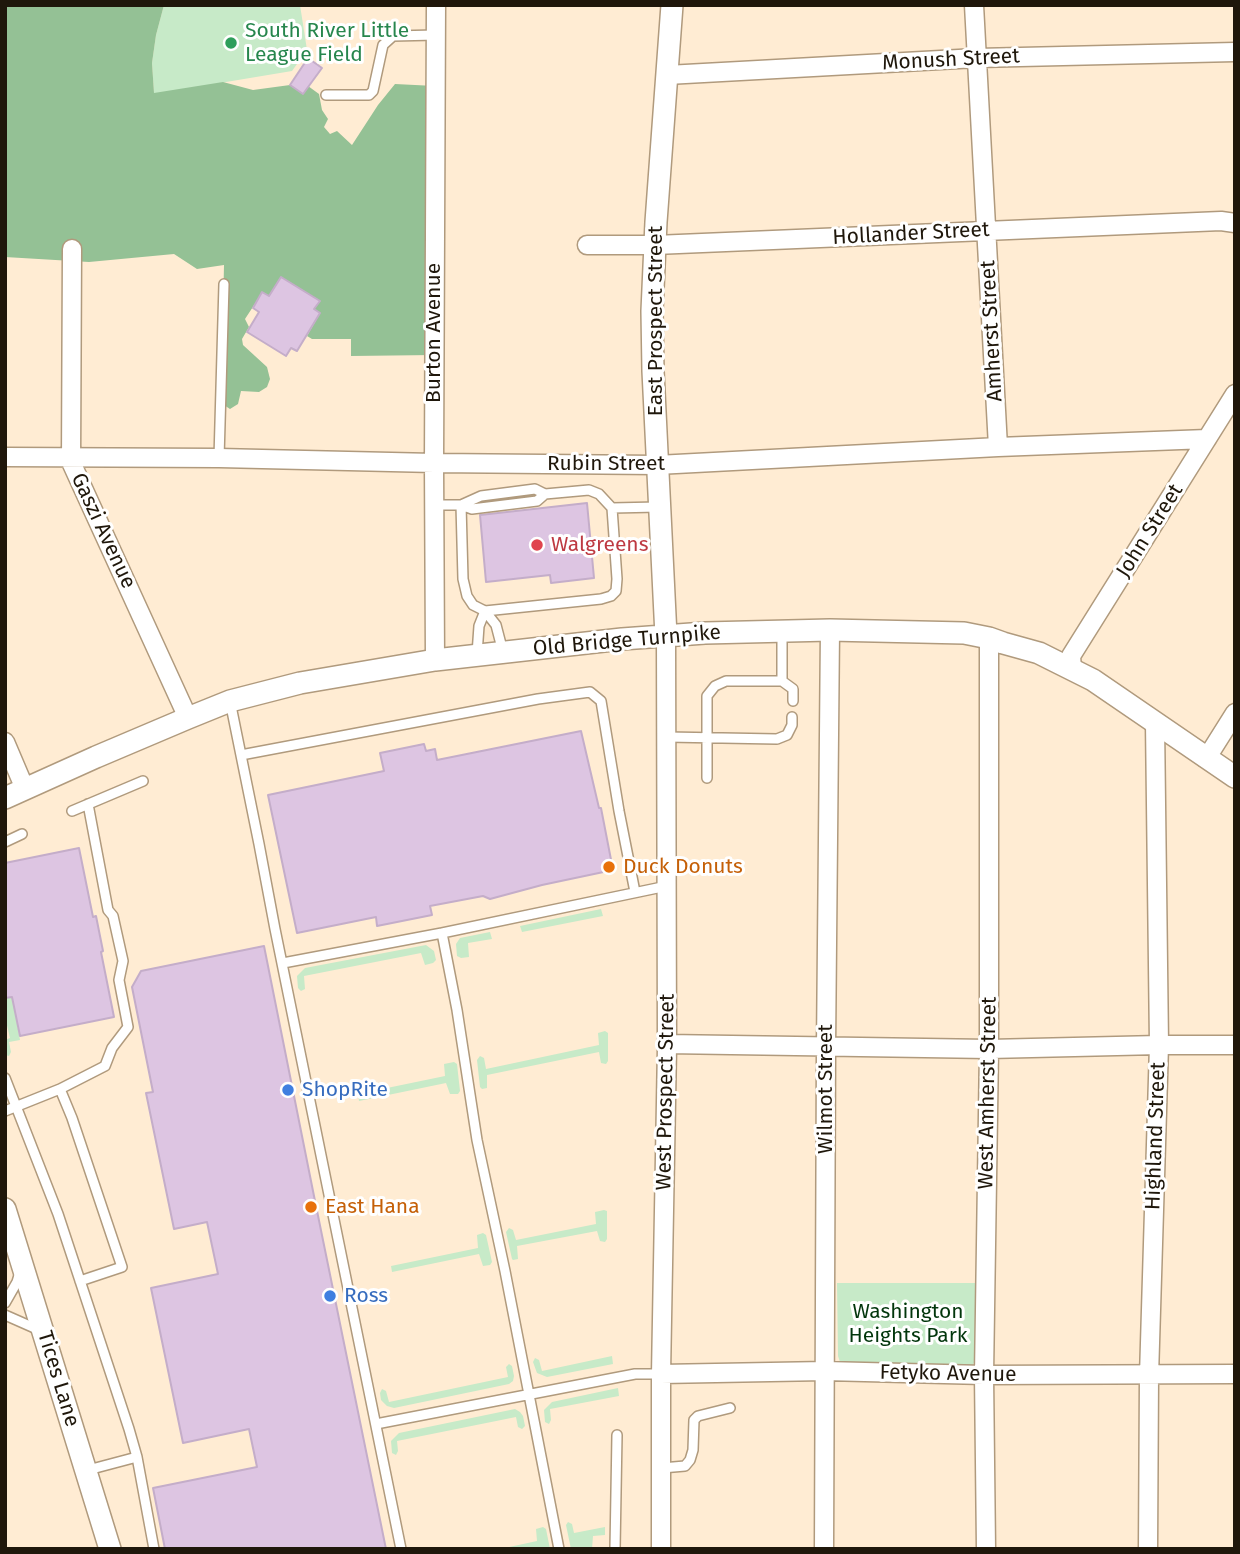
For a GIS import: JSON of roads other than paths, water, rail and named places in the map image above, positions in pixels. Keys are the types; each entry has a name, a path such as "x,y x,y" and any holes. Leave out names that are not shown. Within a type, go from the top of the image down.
{"street":[{"name":"Burton Avenue","path":"435,660 436,5"},
{"name":"East Prospect Street","path":"666,636 652,311 672,5"},
{"name":"Amherst Street","path":"974,5 998,447"},
{"name":"Monush Street","path":"667,75 977,58 1235,52"},
{"name":"Hollander Street","path":"587,245 655,245 1222,221 1235,223"},
{"name":"Gaszi Avenue","path":"72,249 71,462 188,718"},
{"name":"John Street","path":"1072,669 1072,656 1235,394"},
{"name":"Rubin Street","path":"5,457 657,465 1207,439"},
{"name":"Old Bridge Turnpike","path":"5,798 230,701 300,683 435,660 622,639 830,630 964,633 1039,653 1093,680 1235,777"},
{"name":"Wilmot Street","path":"824,1549 830,630"},
{"name":"West Prospect Street","path":"661,1549 667,1044 666,636"},
{"name":"West Amherst Street","path":"986,1549 984,1375 989,1049 989,638"},
{"path":"1205,758 1235,713"},
{"name":"Highland Street","path":"1149,1549 1149,1376 1159,1045 1155,723"},
{"path":"5,742 25,789"},
{"path":"667,1044 989,1049 1235,1045"},
{"name":"Tices Lane","path":"5,1209 110,1549"},
{"name":"Fetyko Avenue","path":"661,1374 825,1371 984,1375 1235,1374"}],"lane":[{"path":"326,95 369,95 373,91 383,45 393,36 436,35"},
{"path":"219,458 224,284"},
{"path":"434,505 461,505 481,496 535,489 545,494 589,490 599,494 612,508 617,579 616,590 611,596 485,611"},
{"path":"461,505 463,579 467,596 473,605 485,611 496,625 503,652"},
{"path":"612,508 660,507"},
{"path":"477,655 479,626 485,611"},
{"path":"782,631 782,681"},
{"path":"707,778 707,696 715,686 726,681 782,681 793,689 793,701"},
{"path":"241,755 538,699 590,692 601,701 635,892"},
{"path":"230,701 401,1549"},
{"path":"667,737 777,738 787,735 792,725 792,717"},
{"path":"72,811 143,781"},
{"path":"5,1111 60,1089 104,1066 112,1048 128,1027 119,981 123,961 113,916 108,910 88,804"},
{"path":"5,842 22,834"},
{"path":"283,963 667,886"},
{"path":"442,933 478,1140 559,1549"},
{"path":"5,1078 58,1214 129,1429 154,1549"},
{"path":"60,1089 122,1267 80,1281"},
{"path":"5,1303 18,1282 23,1264"},
{"path":"5,1315 44,1332"},
{"path":"376,1424 635,1374 661,1374"},
{"path":"662,1468 685,1466 690,1460 694,1420 698,1416 730,1408"},
{"path":"615,1549 617,1435"},
{"path":"86,1471 136,1457"}],"place":[{"name":"South River Little League Field","path":"231,43"},
{"name":"Walgreens","path":"537,545"},
{"name":"Duck Donuts","path":"609,867"},
{"name":"ShopRite","path":"288,1090"},
{"name":"East Hana","path":"311,1207"},
{"name":"Ross","path":"330,1296"}],"park label":[{"name":"Washington Heights Park","path":"908,1324"}]}
